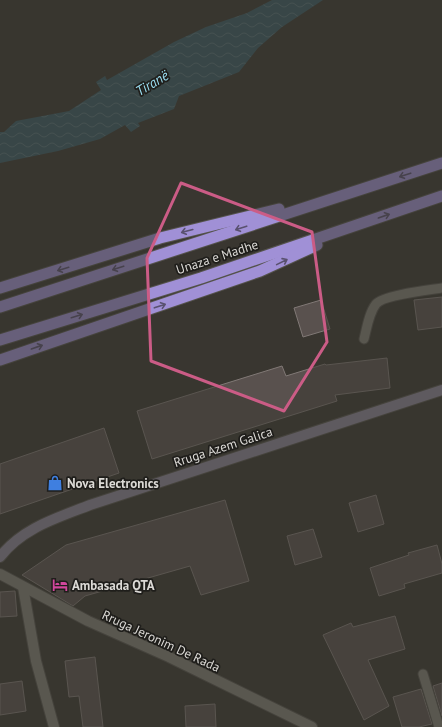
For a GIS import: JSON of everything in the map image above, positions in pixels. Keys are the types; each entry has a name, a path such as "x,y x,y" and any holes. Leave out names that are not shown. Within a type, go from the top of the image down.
{"highway":[{"name":"Unaza e Madhe","path":"0,307 442,163"},
{"path":"0,288 160,238 348,193"},
{"name":"Unaza e Madhe","path":"0,340 201,278 442,196"},
{"path":"0,360 260,271 358,224"}],"main road":[{"name":"Rruga Azem Galica","path":"0,556 20,536 42,524 90,505 442,390"}],"street":[{"name":"Rruga Jeronim De Rada","path":"0,574 88,621 169,657 312,727"},
{"path":"24,587 36,661 54,727"}],"lane":[{"path":"364,339 372,311 377,302 396,295 442,288"},
{"path":"423,674 439,727"}],"highlighted area":[{"path":"181,183 312,232 327,342 284,411 151,361 147,258"}],"water":[{"name":"Tiranë","path":"272,0 323,0 282,27 258,48 239,72 179,96 174,109 138,123 140,126 131,132 125,125 100,139 58,151 0,163 0,132 4,132 16,121 69,111 101,90 96,82 105,76 107,80 174,42 206,27 247,13"}],"building":[{"path":"442,297 442,327 418,330 414,300"},
{"path":"321,300 330,329 303,337 294,308"},
{"path":"387,358 390,388 335,395 337,401 152,459 137,411 282,366 286,376 325,364"},
{"path":"104,428 119,473 0,514 0,464"},
{"path":"376,495 384,524 358,532 349,503"},
{"path":"225,500 249,581 201,595 190,566 85,596 73,606 22,575 66,545"},
{"path":"313,529 322,557 295,565 287,536"},
{"path":"437,545 442,564 442,573 404,584 405,588 379,596 370,568 409,555 408,553"},
{"path":"15,591 17,616 0,617 0,592"},
{"path":"395,616 405,649 368,660 389,706 364,720 323,635 351,623 353,627"},
{"path":"95,657 103,727 83,727 79,696 69,697 65,661"},
{"path":"22,681 26,711 0,715 0,684"},
{"path":"442,683 442,716 433,686"},
{"path":"421,689 432,724 419,727 402,727 393,697"},
{"path":"215,704 216,727 186,727 185,706"}],"place":[{"name":"Nova Electronics","path":"55,483"},
{"name":"Ambasada QTA","path":"60,585"}]}
